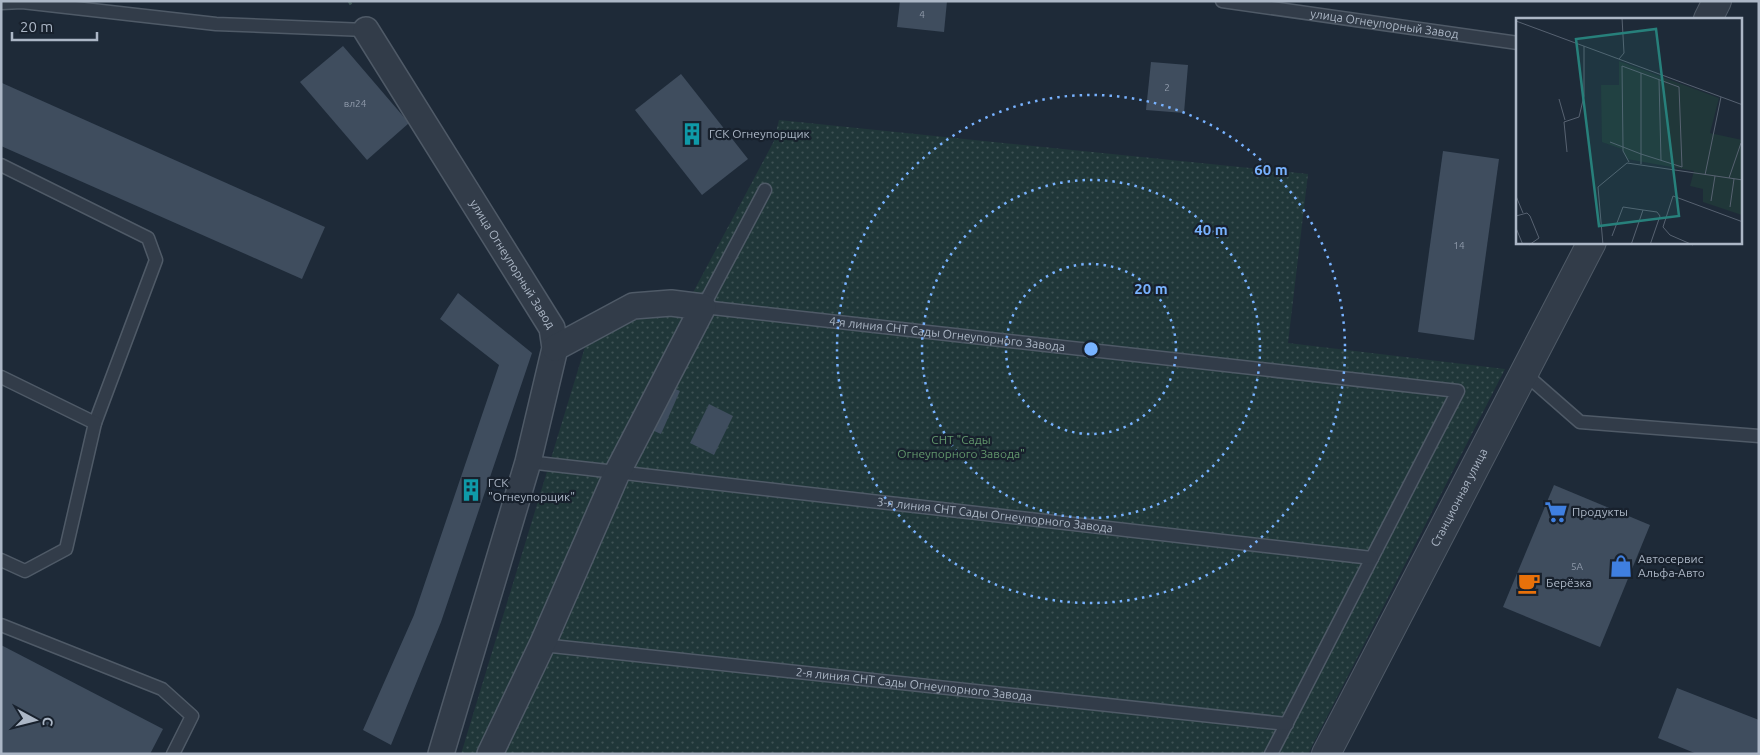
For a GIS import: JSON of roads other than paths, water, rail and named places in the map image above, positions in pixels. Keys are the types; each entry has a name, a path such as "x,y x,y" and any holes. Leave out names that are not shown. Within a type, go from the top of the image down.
{"street":[{"path":"1708,18 1717,1"},
{"name":"улица Огнеупорный Завод","path":"366,30 552,328 555,348 528,462 441,754"},
{"name":"Станционная улица","path":"1326,754 1591,244"},
{"path":"490,754 542,646 618,473 703,307 671,303 633,306 555,348"}],"lane":[{"name":"улица Огнеупорный Завод","path":"1222,1 1516,43"},
{"path":"1,3 22,2 216,24 366,30"},
{"path":"1,165 148,238 156,260 96,423 66,549 25,571 1,560"},
{"path":"703,307 765,190"},
{"name":"4-я линия СНТ Сады Огнеупорного Завода","path":"703,307 1458,391 1372,558"},
{"path":"1524,373 1580,422 1759,436"},
{"path":"1,377 96,423"},
{"name":"3-я линия СНТ Сады Огнеупорного Завода","path":"528,462 1372,558"},
{"path":"1272,754 1372,558"},
{"path":"1,625 162,689 192,716 173,754"},
{"name":"2-я линия СНТ Сады Огнеупорного Завода","path":"542,646 1287,724"}],"place":[{"name":"ГСК Огнеупорщик","path":"692,134"},
{"name":"ГСК \"Огнеупорщик\"","path":"471,490"},
{"name":"Продукты","path":"1556,512"},
{"name":"Автосервис Альфа-Авто","path":"1621,566"},
{"name":"Берёзка","path":"1529,583"}],"park label":[{"name":"СНТ \"Сады Огнеупорного Завода\"","path":"961,447"}]}
